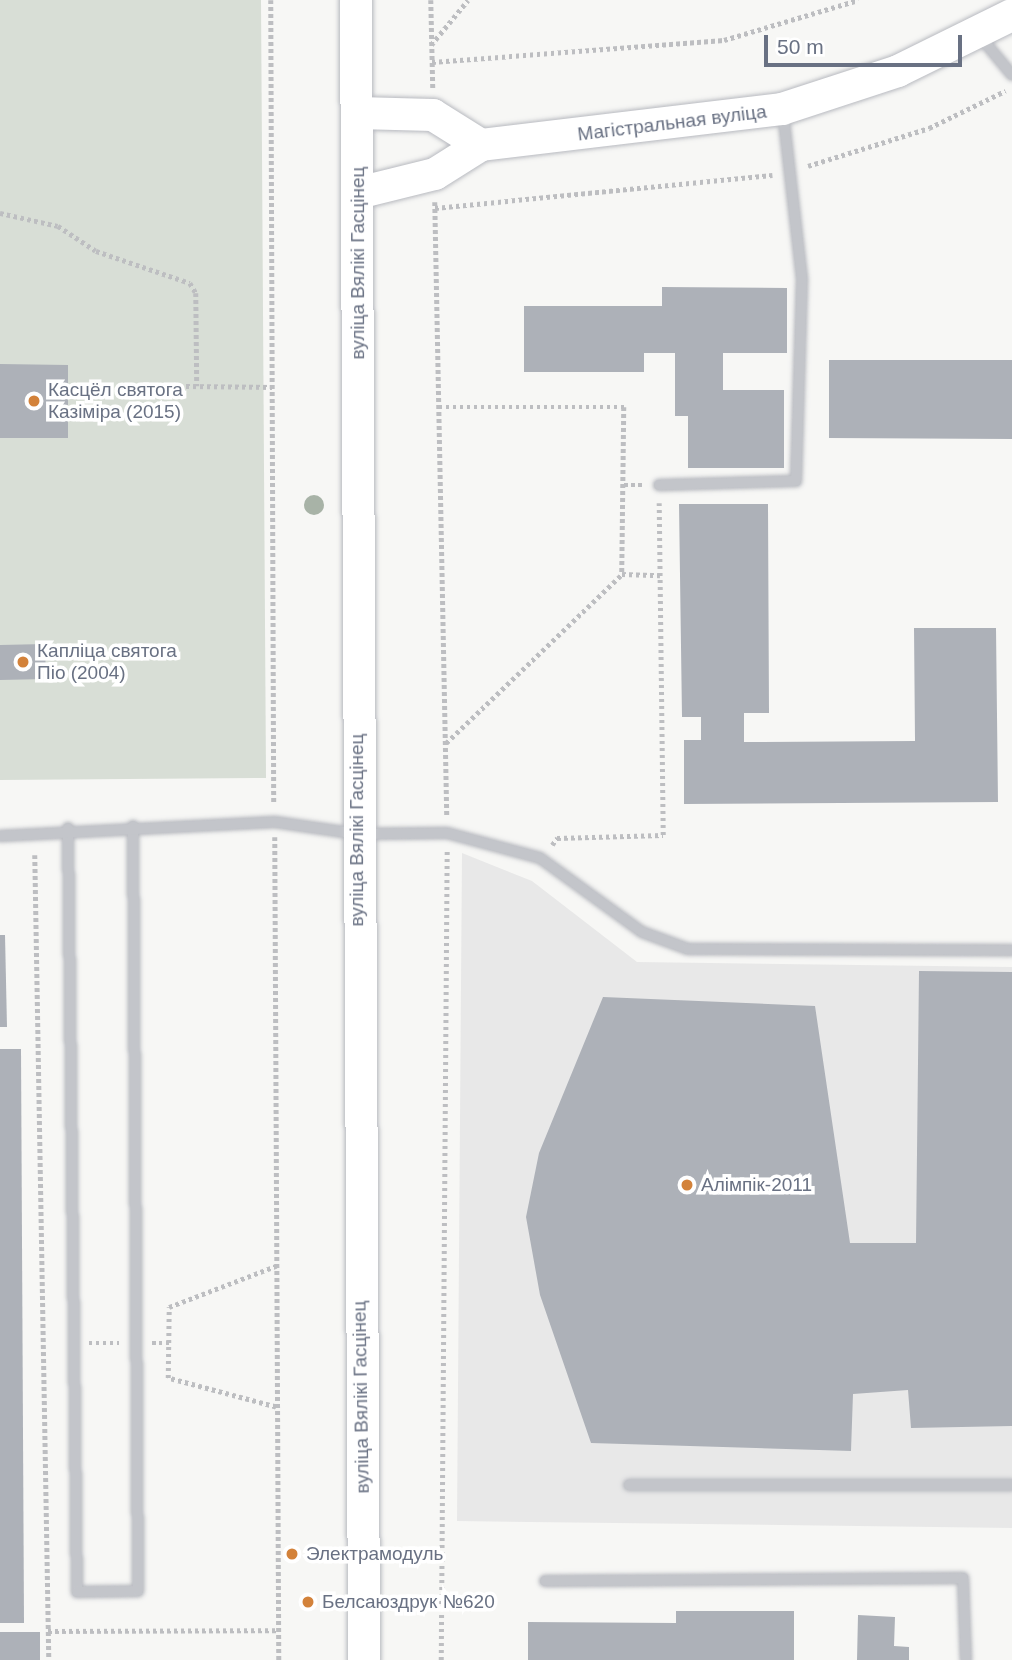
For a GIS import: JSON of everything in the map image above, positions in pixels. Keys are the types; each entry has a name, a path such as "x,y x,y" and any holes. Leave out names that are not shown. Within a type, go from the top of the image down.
{"main road":[{"name":"вуліца Вялікі Гасцінец","path":"356,0 357,834 364,1660"},
{"name":"Магістральная вуліца","path":"481,145 782,109 898,71 1012,15"},
{"path":"358,113 433,115 481,145 435,174 358,193"}],"lane":[{"path":"977,33 1012,75"},
{"path":"659,485 796,481 802,279 782,109"},
{"path":"0,836 68,828 275,822 357,834 447,834 540,858 642,932 688,949 1012,950"},
{"path":"68,828 77,1592 138,1591 133,826"},
{"path":"629,1485 1012,1485"},
{"path":"545,1581 963,1578 966,1660"}],"path":[{"path":"431,45 468,0"},
{"path":"432,62 724,40 858,0"},
{"path":"435,208 720,185 790,172 929,128 1012,88"},
{"path":"0,213 58,226 96,251 190,283 196,293 197,386"},
{"path":"186,386 272,387"},
{"path":"439,407 624,407 622,574 446,743"},
{"path":"540,858 557,838 663,835 659,485 624,485"},
{"path":"622,574 660,575"},
{"path":"35,855 48,1660"},
{"path":"276,1266 169,1307 168,1378 276,1407"},
{"path":"74,1343 169,1343"},
{"path":"48,1631 278,1630"}],"shaded area":[{"path":"0,0 261,0 266,778 0,780"},
{"path":"462,853 532,881 637,962 1012,967 1012,1528 457,1521"}],"building":[{"path":"662,287 787,288 787,353 723,353 723,390 784,390 784,468 688,468 688,416 675,416 675,353 644,353 644,372 524,372 524,306 662,306"},
{"path":"829,360 1012,360 1012,439 829,438"},
{"name":"Касцёл святога Казіміра (2015)","path":"0,364 68,365 68,438 0,438"},
{"path":"679,504 768,504 769,713 744,713 744,742 915,741 914,628 996,628 998,802 684,804 684,740 701,740 701,717 682,717"},
{"name":"Капліца святога Піо (2004)","path":"45,644 46,679 0,680 0,645"},
{"path":"0,935 5,935 7,1027 0,1027"},
{"name":"Алімпік-2011","path":"919,971 1012,972 1012,1426 911,1428 908,1390 853,1394 851,1451 591,1443 540,1295 526,1217 539,1153 603,997 815,1006 850,1243 916,1243"},
{"path":"0,1049 21,1049 24,1623 0,1623"},
{"path":"676,1611 794,1611 794,1660 528,1660 528,1622 676,1623"},
{"path":"858,1615 895,1617 894,1646 909,1647 909,1660 857,1660"},
{"path":"0,1632 40,1632 40,1660 0,1660"}],"place":[{"name":"Касцёл святога Казіміра (2015)","path":"34,401"},
{"name":"Капліца святога Піо (2004)","path":"23,662"},
{"name":"Алімпік-2011","path":"687,1185"},
{"name":"Электрамодуль","path":"292,1554"},
{"name":"Белсаюздрук №620","path":"308,1602"}]}
